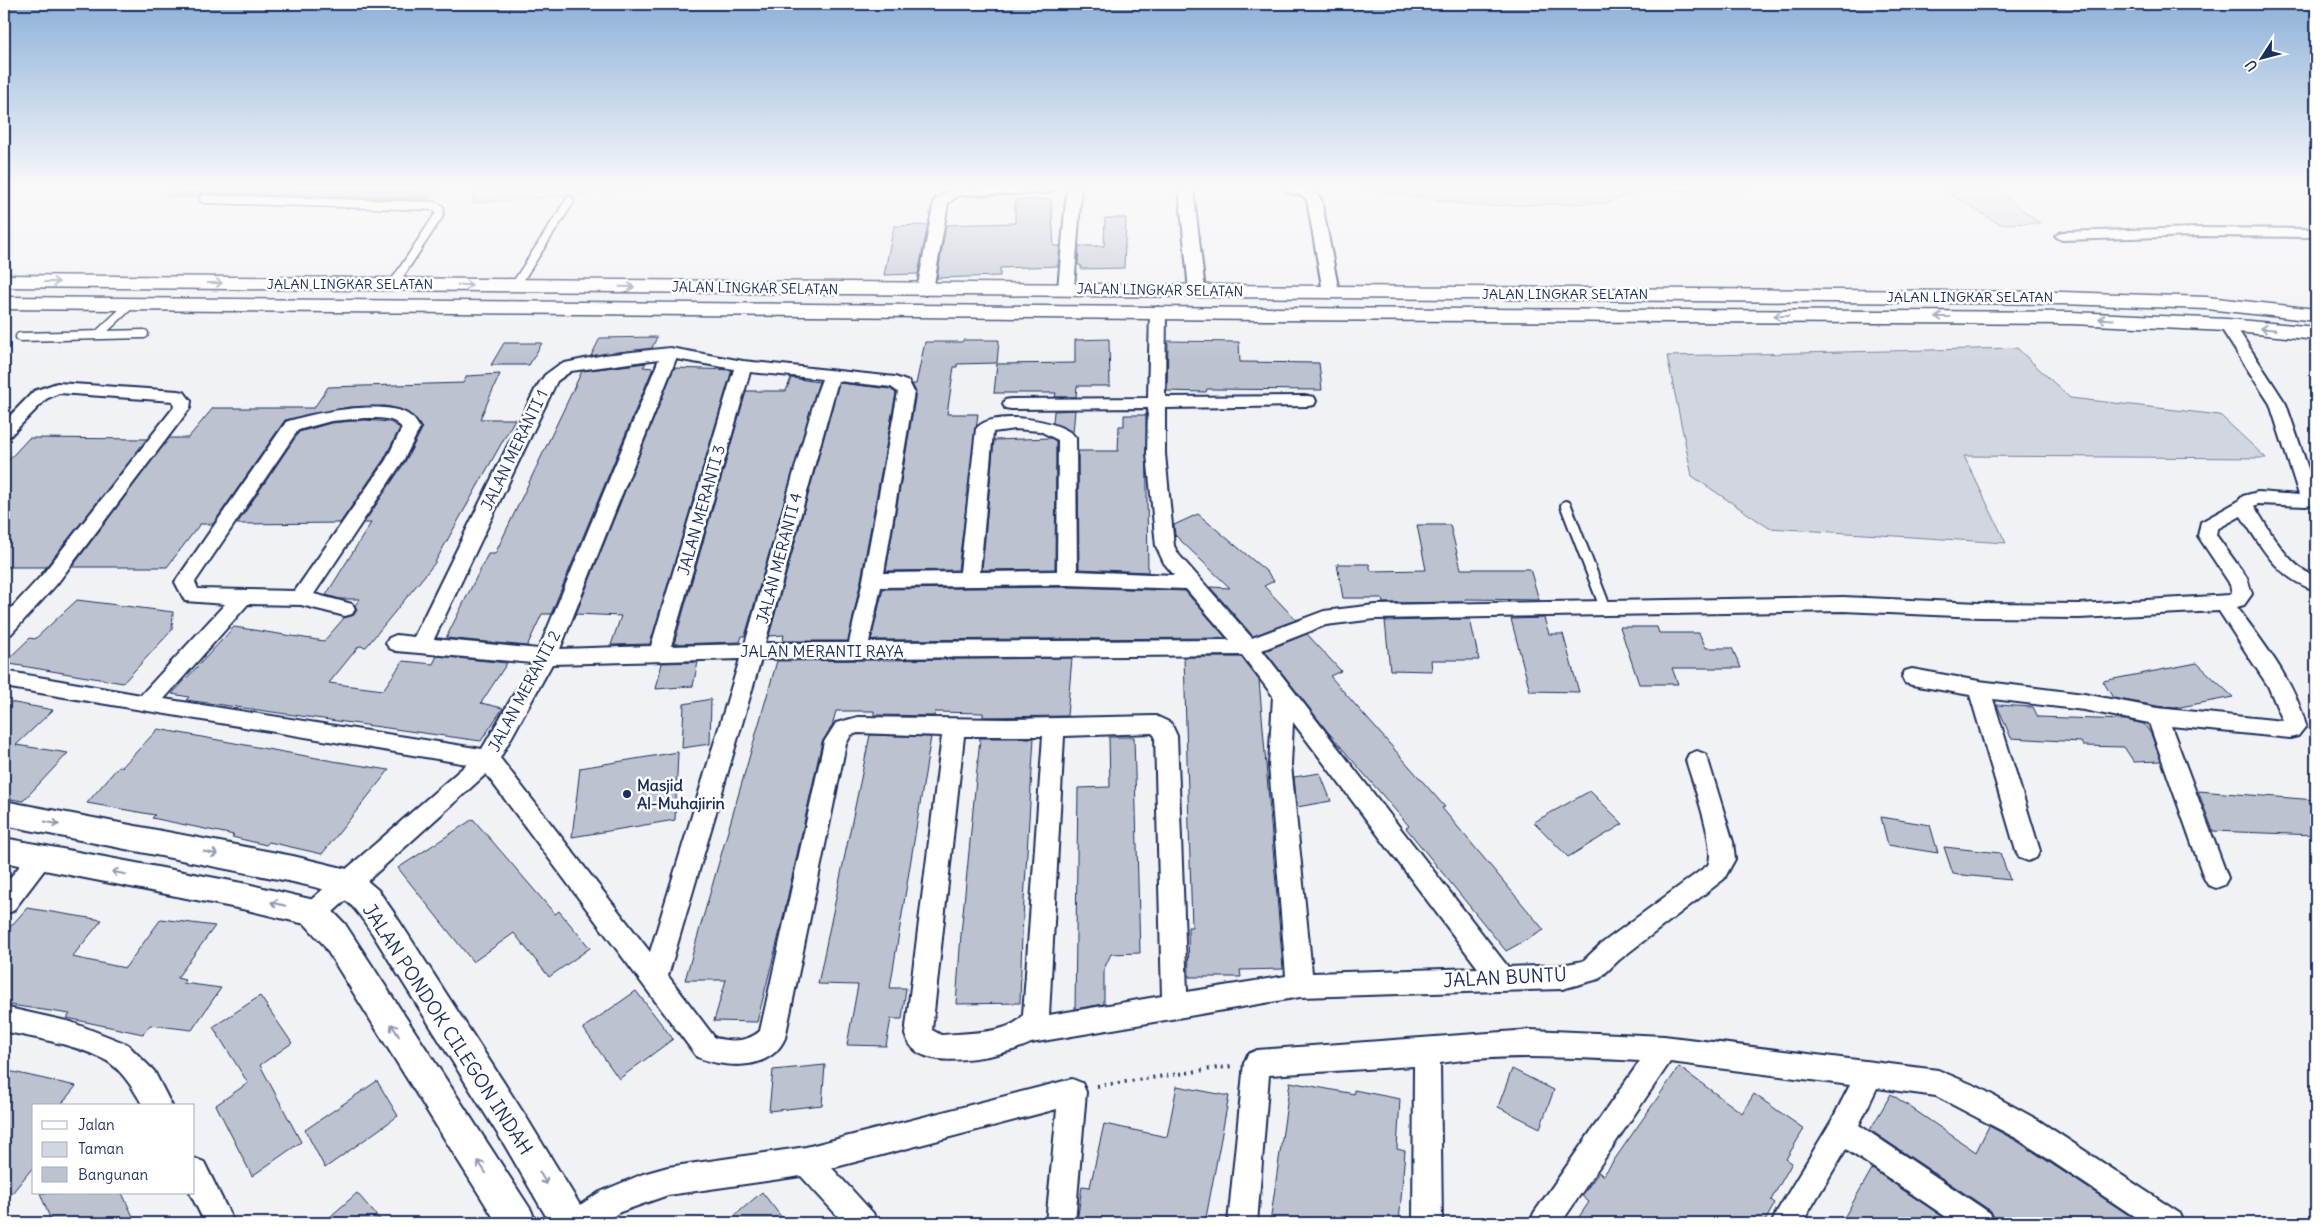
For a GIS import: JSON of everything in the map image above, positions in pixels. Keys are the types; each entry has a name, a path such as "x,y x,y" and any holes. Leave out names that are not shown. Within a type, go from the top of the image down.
{"highway":[{"name":"JALAN LINGKAR SELATAN","path":"4,282 2062,298 2207,304 2316,315"},
{"path":"305,306 328,284"},
{"path":"1260,292 1266,314"},
{"name":"JALAN LINGKAR SELATAN","path":"4,303 1266,314 2061,318 2227,325 2316,334"}],"street":[{"path":"925,290 933,246"},
{"path":"1066,289 1069,246"},
{"path":"1192,246 1197,290"},
{"path":"1323,246 1331,292"},
{"path":"1158,312 1156,454 1165,546 1171,558 1194,582 1248,647 1501,978"},
{"path":"1248,647 1324,618 1376,612 1843,604 1978,610 2079,611 2224,604 2237,600 2242,594 2240,582 2207,536 2208,526 2244,506 2249,500 2258,498 2306,500 2309,472 2278,404 2227,325"},
{"name":"JALAN MERANTI 1","path":"420,646 544,388 551,378 566,367 582,364 670,353 743,366 896,382 905,388 873,580"},
{"name":"JALAN MERANTI 2","path":"314,913 488,759 546,657 670,353"},
{"name":"JALAN MERANTI 3","path":"659,653 743,366"},
{"name":"JALAN MERANTI 4","path":"655,978 753,652 815,425 832,375"},
{"path":"4,432 40,395 57,388 178,396 183,401 182,408 49,580 4,629"},
{"path":"1011,404 1157,401 1308,401"},
{"path":"301,598 394,461 411,428 404,419 384,413 315,418 292,426 185,582 192,596 301,598 345,609"},
{"path":"969,580 984,429 993,426 1023,425 1055,429 1067,438 1067,578"},
{"path":"2244,506 2287,567 2304,581 2316,583"},
{"path":"857,651 873,580 1067,578 1194,582"},
{"path":"146,704 243,597"},
{"path":"1912,677 1979,689 2084,702 2157,716 2290,730 2295,726 2294,719 2281,691 2224,604"},
{"name":"JALAN MERANTI RAYA","path":"396,643 546,657 659,653 1248,647"},
{"path":"4,679 146,704 488,759 706,1048 718,1054 758,1049 766,1045 772,1038 835,742 844,729 858,725 954,729 1054,729 1156,724 1163,729 1166,736 1175,1006"},
{"path":"1979,689 2028,851"},
{"path":"1284,695 1280,765 1300,985"},
{"path":"2157,716 2216,878"},
{"name":"JALAN BUNTU","path":"954,729 918,1035 927,1044 940,1048 1010,1040 1028,1031 1300,985 1562,977 1590,971 1610,952 1716,872 1723,859 1721,842 1698,760"},
{"path":"1028,1031 1036,1017 1054,729"},
{"name":"JALAN PONDOK CILEGON INDAH","path":"4,813 293,869 347,882 367,899 383,923 516,1132 570,1223"},
{"path":"4,850 247,897 314,913 334,934 518,1223"},
{"path":"4,903 40,858"},
{"path":"4,1020 71,1034 118,1053 144,1080 157,1104"},
{"path":"1242,1223 1257,1063 1427,1052 1467,1046 1530,1043 1664,1048 1938,1084 1967,1095 2009,1117 2169,1223"},
{"path":"1544,1223 1664,1048"},
{"path":"1427,1052 1428,1223"},
{"path":"1786,1223 1842,1130 1870,1074"},
{"path":"578,1223 610,1202 643,1188 668,1182 806,1162 1072,1092 1061,1223"},
{"path":"1842,1130 1980,1223"},
{"path":"806,1162 863,1223"},
{"path":"195,1174 220,1223"}],"lane":[{"path":"393,285 418,246"},
{"path":"515,286 541,246"},
{"path":"99,334 131,304"},
{"path":"20,337 144,334"},
{"path":"1566,506 1605,607"}],"path":[{"path":"1072,1092 1174,1073 1257,1063"}],"green space":[{"path":"2017,348 2070,398 2220,415 2266,458 1964,456 2006,543 1769,528 1692,476 1667,356"}],"building":[{"path":"890,246 924,246 918,274 884,275"},
{"path":"942,246 1060,246 1058,266 1000,268 1000,276 937,278"},
{"path":"1079,246 1125,246 1124,268 1081,269 1081,265 1078,265"},
{"path":"657,337 652,348 591,356 600,338"},
{"path":"1109,339 1110,386 1077,386 1076,397 1055,397 1056,393 994,393 997,364 1075,363 1075,340"},
{"path":"963,340 999,340 997,363 957,364 957,367 954,367 947,414 978,414 958,570 886,571 916,392 912,384 916,384 925,342 962,342"},
{"path":"1168,341 1239,342 1240,362 1319,363 1322,390 1207,389 1206,392 1167,391"},
{"path":"504,343 542,343 529,365 491,365"},
{"path":"646,363 643,367 653,368 551,614 542,614 527,646 446,638 488,554 495,554 582,371"},
{"path":"674,368 732,370 650,644 611,645 621,616 576,614"},
{"path":"500,374 480,419 515,419 434,564 366,647 359,646 329,683 383,690 403,661 433,664 437,656 507,663 481,703 503,708 481,741 186,700 189,697 172,694 234,627 324,641 344,618 354,615 357,610 355,605 360,599 340,599 326,595 371,523 364,523 405,462 422,429 414,417 400,409 385,406 349,407 285,420 213,524 200,524 167,567 72,567 169,438 188,438 213,408 314,408 328,387 463,383 467,376"},
{"path":"791,378 819,382 745,636 742,636 740,642 674,644 746,391 786,391"},
{"path":"839,383 890,389 896,393 848,641 783,641 784,635 769,636"},
{"path":"1075,410 1073,433 1053,423 1054,411"},
{"path":"1124,415 1146,415 1148,572 1079,569 1078,451 1118,451 1119,426 1124,426"},
{"path":"365,420 390,422 400,428 384,459 340,523 237,524 299,432 331,423"},
{"path":"29,438 147,439 46,567 4,567 4,465"},
{"path":"1051,438 1056,441 1055,569 982,570 994,440"},
{"path":"1198,514 1266,571 1274,581 1264,586 1296,620 1253,636 1210,587 1230,588 1175,535 1174,525"},
{"path":"1417,525 1450,525 1461,569 1530,569 1539,600 1465,599 1466,602 1383,603 1382,598 1343,598 1337,564 1369,564 1371,571 1426,570"},
{"path":"1067,587 1185,591 1226,638 871,640 883,589"},
{"path":"77,600 173,612 172,630 123,683 4,663 30,638 35,639"},
{"path":"1544,618 1549,634 1563,634 1579,692 1530,691 1511,619"},
{"path":"1470,619 1479,660 1431,660 1432,671 1390,670 1385,621"},
{"path":"1620,627 1657,627 1659,633 1699,633 1706,648 1732,648 1741,668 1672,668 1678,684 1639,684"},
{"path":"1307,634 1341,671 1330,676 1445,807 1442,808 1544,930 1506,951 1406,828 1409,826 1328,732 1265,651"},
{"path":"1184,657 1241,657 1259,680 1283,969 1240,970 1241,977 1189,977 1188,927 1192,927"},
{"path":"1072,658 1067,716 983,717 983,713 935,712 934,716 874,715 874,711 836,711 832,726 822,742 781,927 757,1022 714,1021 726,980 685,980 777,661"},
{"path":"698,662 693,686 656,689 662,663"},
{"path":"2197,663 2233,697 2175,708 2157,706 2113,698 2103,681"},
{"path":"711,699 710,744 682,748 684,704"},
{"path":"4,701 53,710 16,745 68,753 23,801 4,798"},
{"path":"1997,705 2033,707 2038,717 2126,720 2144,724 2151,734 2161,761 2134,762 2124,747 2083,746 2081,742 2011,738"},
{"path":"158,729 389,770 322,854 269,842 266,845 232,837 234,835 152,818 155,815 87,803 119,766 122,767"},
{"path":"870,735 931,737 890,988 906,988 902,1019 891,1019 886,1046 847,1045 858,985 818,984"},
{"path":"1109,737 1134,737 1140,953 1111,954 1104,969 1104,1004 1075,1009 1078,788 1110,787"},
{"path":"980,738 1034,738 1022,934 1020,1003 956,1004"},
{"name":"Masjid Al-Muhajirin","path":"678,752 675,820 572,837 580,768"},
{"path":"1320,773 1331,801 1297,807 1294,777"},
{"path":"1590,791 1623,824 1568,857 1534,822"},
{"path":"2198,791 2316,800 2316,835 2213,831"},
{"path":"1881,817 1930,825 1938,853 1888,845"},
{"path":"473,819 555,914 559,911 590,948 549,977 514,933 473,962 398,868"},
{"path":"1944,847 2000,853 2010,880 1953,874"},
{"path":"27,908 102,920 72,957 125,968 161,919 215,926 177,978 185,980 183,983 221,988 192,1030 150,1025 143,1034 67,1018 70,1014 4,1004 4,934"},
{"path":"636,991 673,1039 619,1079 583,1028"},
{"path":"260,996 292,1043 260,1065 301,1142 252,1176 216,1105 248,1083 213,1027"},
{"path":"825,1065 822,1105 769,1111 773,1070"},
{"path":"1679,1067 1742,1113 1754,1094 1804,1129 1786,1159 1792,1163 1771,1200 1775,1203 1764,1223 1575,1223 1589,1202 1582,1196 1599,1172 1603,1176"},
{"path":"1512,1069 1554,1090 1540,1128 1498,1107"},
{"path":"4,1070 76,1086 62,1104 32,1104 32,1168 4,1203"},
{"path":"377,1081 398,1116 325,1168 305,1130"},
{"path":"1290,1082 1354,1094 1354,1090 1400,1099 1397,1149 1405,1151 1399,1223 1270,1223"},
{"path":"1177,1086 1229,1096 1205,1223 1077,1223 1082,1186 1090,1187 1104,1124 1167,1137"},
{"path":"1891,1094 1976,1152 1989,1126 2017,1141 2141,1223 1996,1223 1991,1211 1870,1130"},
{"path":"1872,1169 1952,1223 1841,1223"},
{"path":"762,1192 786,1223 726,1223"},
{"path":"357,1193 383,1223 323,1223"},
{"path":"40,1194 122,1194 136,1223 52,1223"}],"place":[{"name":"Masjid Al-Muhajirin","path":"627,794"}]}
